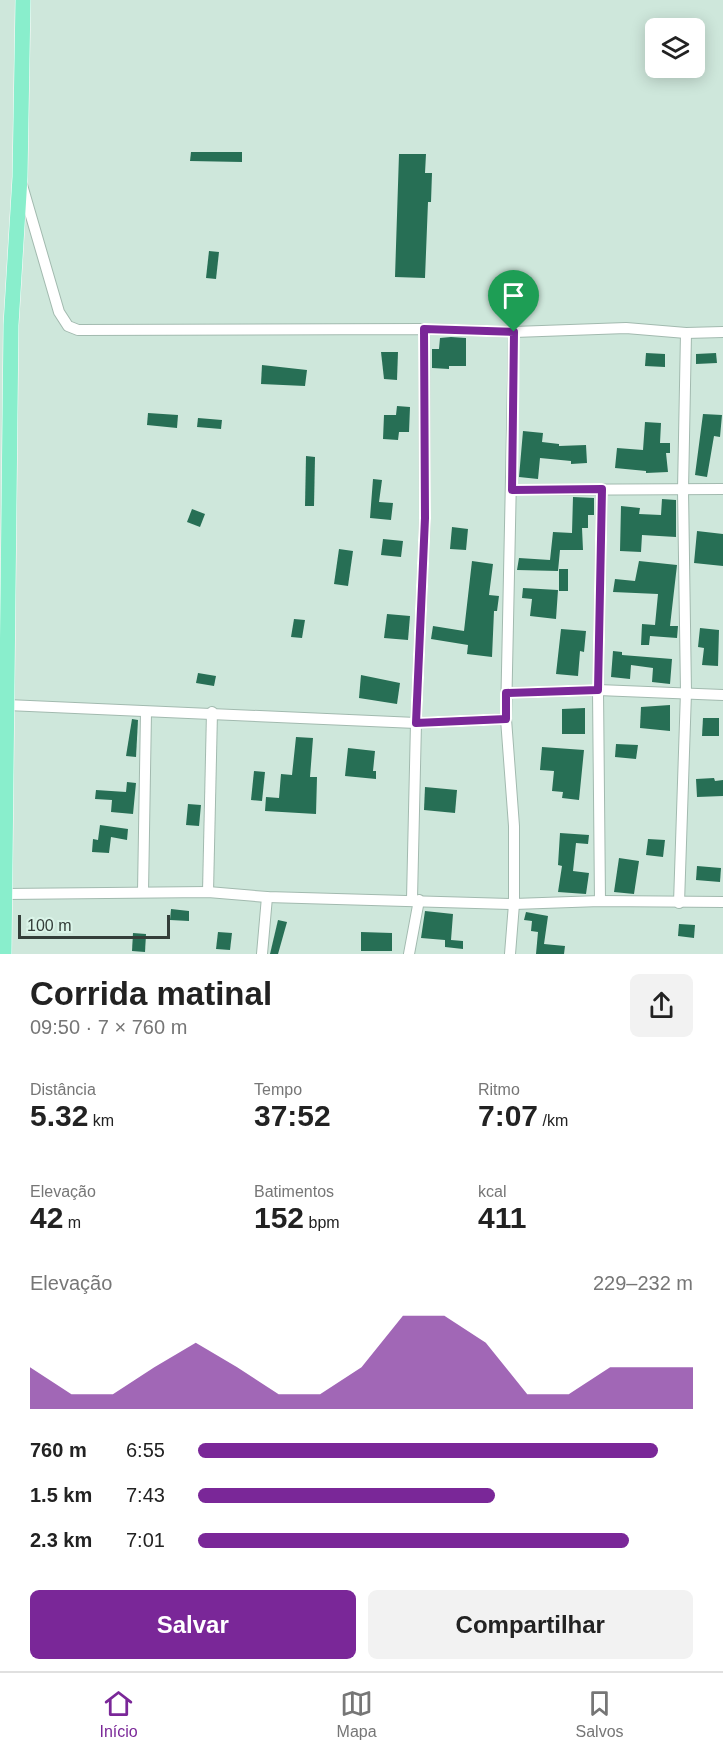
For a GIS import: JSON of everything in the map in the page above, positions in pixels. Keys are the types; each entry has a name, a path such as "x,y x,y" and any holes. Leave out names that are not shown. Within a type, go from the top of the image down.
{"main road":[{"path":"4,954 3,886 7,705 6,324 20,177 23,0"}],"street":[{"path":"20,177 59,312 68,326 78,330 424,329 514,332 626,328 686,333 723,332"},
{"path":"409,954 415,900 416,723 425,518 424,329"},
{"path":"510,954 514,904 514,826 506,693 514,332"},
{"path":"679,903 686,693 683,490 686,333"},
{"path":"600,901 598,690 602,489"},
{"path":"512,490 723,489"},
{"path":"506,693 598,690 723,695"},
{"path":"7,705 146,712 213,712 416,723 506,719"},
{"path":"143,892 146,712"},
{"path":"208,892 213,712"},
{"path":"3,886 514,904 600,901 723,902"},
{"path":"262,954 267,897"}],"building":[{"path":"191,152 242,152 242,162 190,161"},
{"path":"399,154 426,154 425,173 432,173 431,202 428,202 425,278 395,277"},
{"path":"209,251 219,252 216,279 206,278"},
{"path":"440,338 466,338 466,366 449,366 449,369 432,368 432,349 439,349"},
{"path":"381,352 398,352 397,380 384,379"},
{"path":"646,353 665,354 665,367 645,366"},
{"path":"716,353 717,363 696,364 696,354"},
{"path":"262,365 307,370 305,386 261,384"},
{"path":"397,406 410,407 409,432 399,432 398,440 383,439 384,415 396,415"},
{"path":"148,413 178,415 177,428 147,425"},
{"path":"703,414 722,415 720,437 714,436 707,477 695,475"},
{"path":"198,418 222,420 221,429 197,427"},
{"path":"645,422 661,423 660,443 670,443 670,453 666,453 668,472 646,473 646,471 615,468 617,448 643,450"},
{"path":"523,431 543,433 542,442 559,444 559,446 586,445 587,463 571,464 571,461 540,458 538,479 519,477"},
{"path":"306,456 315,457 314,506 305,506"},
{"path":"373,479 382,480 379,502 393,503 391,520 370,518"},
{"path":"573,497 594,498 594,515 588,515 588,528 582,528 583,550 560,550 558,571 517,570 519,558 550,560 553,532 572,533"},
{"path":"662,499 676,500 676,537 642,535 641,552 620,551 621,506 640,508 639,514 661,515"},
{"path":"192,509 205,514 200,527 187,522"},
{"path":"452,527 468,529 466,550 450,549"},
{"path":"697,531 723,534 723,566 694,563"},
{"path":"383,539 403,541 401,557 381,555"},
{"path":"339,549 353,551 348,586 334,584"},
{"path":"472,561 493,564 489,595 499,596 497,611 494,611 492,657 467,654 468,645 431,639 433,626 464,631"},
{"path":"639,561 677,565 670,626 678,626 677,638 650,636 649,645 641,645 642,624 655,625 658,594 613,592 615,579 635,581"},
{"path":"559,569 568,569 568,591 559,591"},
{"path":"523,588 558,590 556,619 530,616 532,599 522,598"},
{"path":"387,614 410,616 408,640 384,638"},
{"path":"294,619 305,620 302,638 291,637"},
{"path":"700,628 719,630 718,666 702,665 704,648 698,647"},
{"path":"561,629 586,631 584,652 580,651 578,676 556,674"},
{"path":"613,651 622,652 622,655 672,659 670,684 652,682 653,668 631,665 630,679 611,677"},
{"path":"198,673 216,676 214,686 196,683"},
{"path":"361,675 400,683 397,704 359,698"},
{"path":"670,705 670,731 640,728 641,707"},
{"path":"585,708 585,734 562,734 562,709"},
{"path":"703,718 719,718 719,736 702,736"},
{"path":"132,719 138,720 136,757 126,756"},
{"path":"296,737 313,738 310,777 317,777 316,814 265,811 266,797 279,798 281,774 292,775"},
{"path":"616,744 638,745 636,759 615,757"},
{"path":"542,747 584,750 579,800 562,798 563,792 552,791 554,771 540,770"},
{"path":"348,748 375,751 373,771 376,771 376,779 345,776"},
{"path":"254,771 265,772 262,801 251,800"},
{"path":"714,778 715,781 723,780 723,796 697,797 696,779"},
{"path":"127,782 136,783 133,814 111,812 112,800 95,799 96,790 126,792"},
{"path":"425,787 457,790 455,813 424,810"},
{"path":"188,804 201,805 199,826 186,825"},
{"path":"100,825 128,829 127,840 111,837 109,853 92,852 93,839 98,840"},
{"path":"560,833 589,835 588,844 576,843 573,871 589,873 586,894 558,892 562,866 558,865"},
{"path":"648,839 665,840 663,857 646,855"},
{"path":"619,858 639,861 634,894 614,892"},
{"path":"697,866 721,868 720,882 696,880"},
{"path":"171,909 189,911 189,921 170,920"},
{"path":"425,911 453,914 451,940 463,941 463,949 445,947 445,940 421,938"},
{"path":"526,912 548,916 544,944 565,946 564,954 536,954 538,932 531,931 532,921 524,920"},
{"path":"278,920 287,922 278,954 270,954"},
{"path":"679,924 695,925 694,938 678,936"},
{"path":"218,932 232,933 230,950 216,949"},
{"path":"361,932 392,933 392,951 361,951"},
{"path":"133,933 146,934 145,952 132,951"}],"route":[{"path":"424,329 514,332 512,490 602,489 598,690 506,693 506,719 416,723 425,518 424,329"}]}
